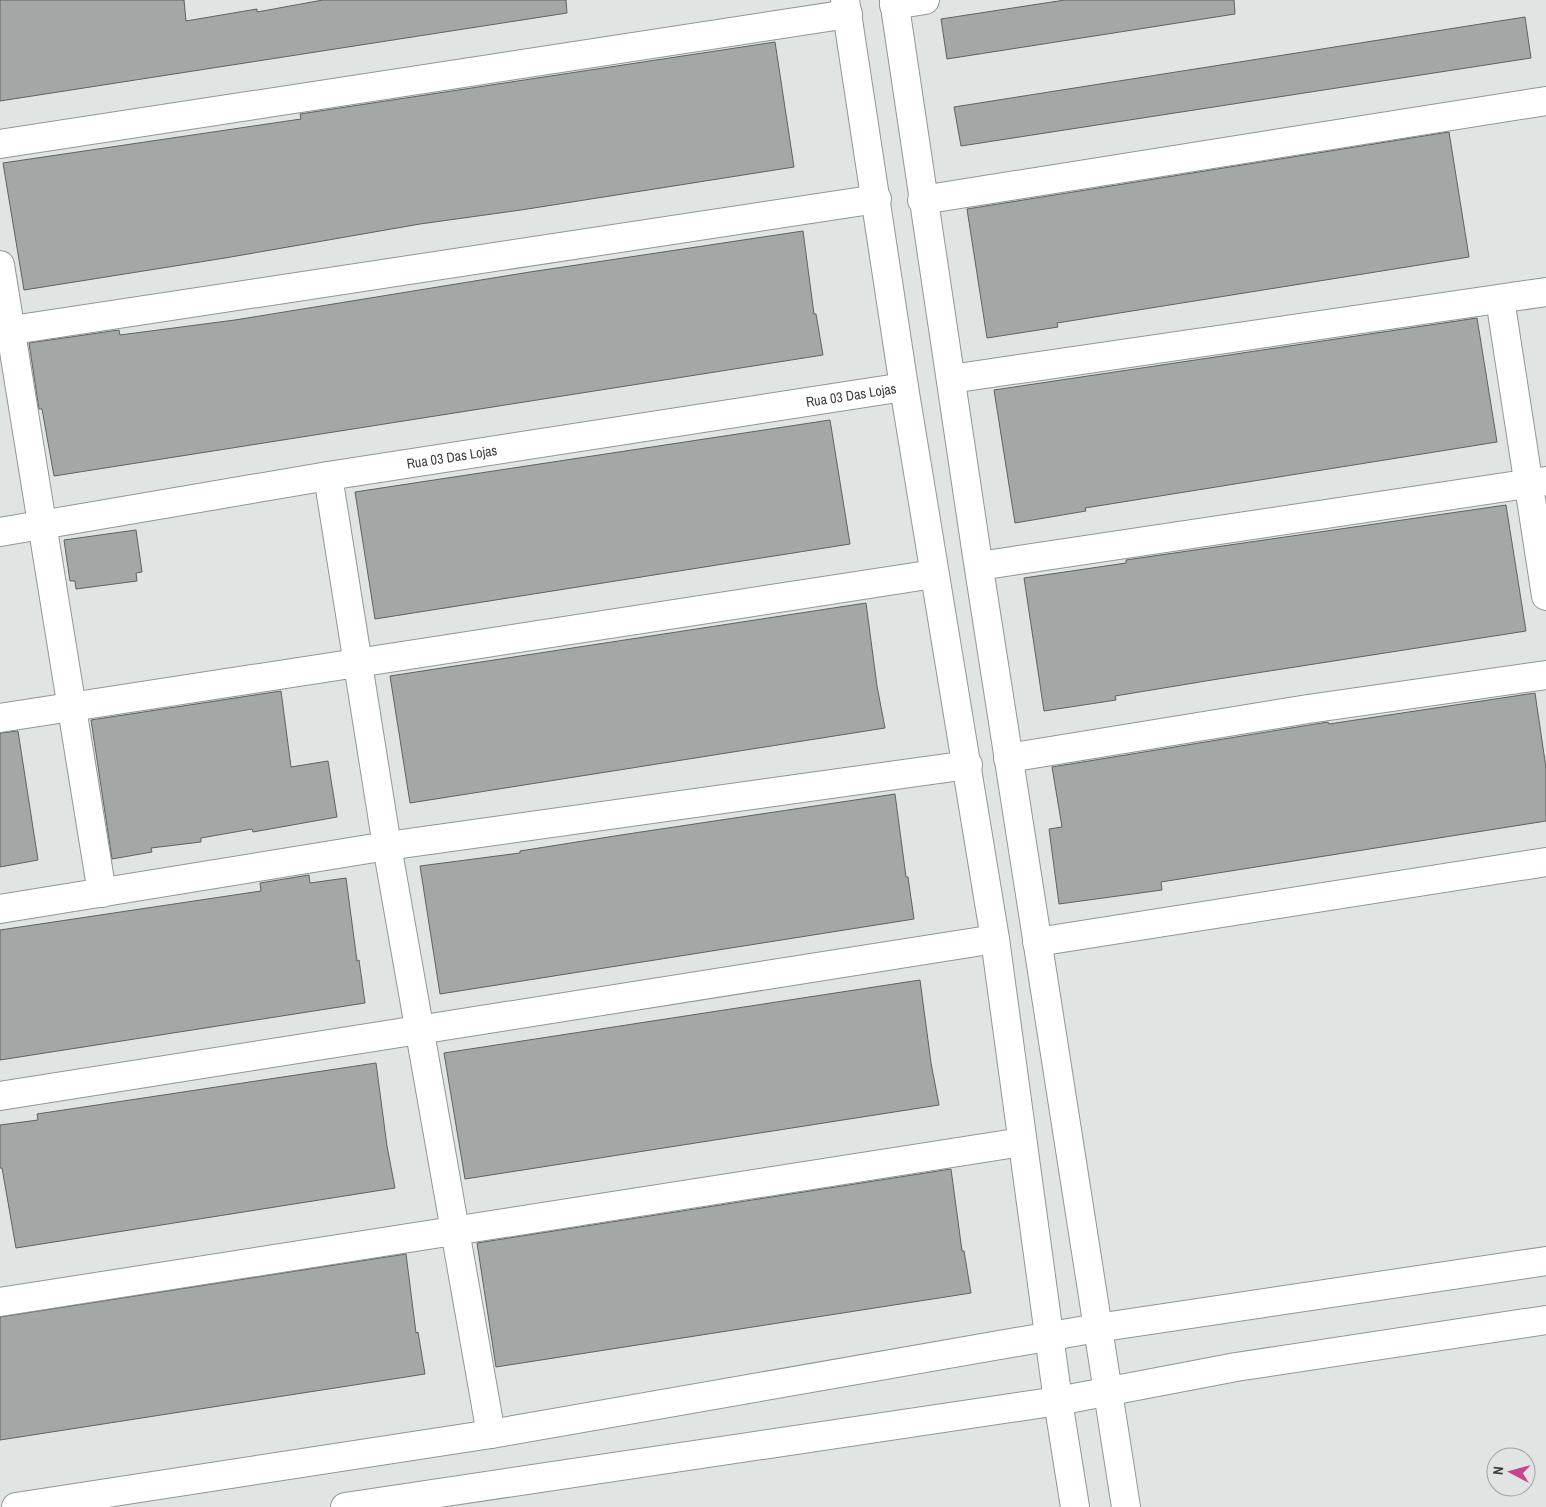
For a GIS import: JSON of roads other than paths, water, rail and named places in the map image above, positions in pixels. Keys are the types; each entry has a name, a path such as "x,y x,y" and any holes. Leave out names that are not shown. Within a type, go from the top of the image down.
{"street":[{"path":"925,0 894,2 922,200 1008,758 1126,1507"},
{"path":"0,144 846,7 877,199 904,387 934,574 968,765 995,940 1058,1401 1076,1507"},
{"path":"922,200 1546,101"},
{"path":"5,331 877,199"},
{"path":"0,265 5,331 41,525 102,893"},
{"path":"951,379 1546,292"},
{"path":"1500,299 1537,482 1546,596"},
{"name":"Rua 03 Das Lojas","path":"0,532 328,476 904,387"},
{"path":"328,476 387,846 491,1434"},
{"path":"979,566 1537,482"},
{"path":"0,718 934,574"},
{"path":"1008,758 1308,709 1546,675"},
{"path":"0,909 387,846 968,765"},
{"path":"1037,942 1546,862"},
{"path":"0,1096 995,940"},
{"path":"0,1302 1022,1142"},
{"path":"16,1507 491,1434 1097,1328 1546,1261"},
{"path":"345,1507 1058,1401 1236,1367 1546,1320"}]}
